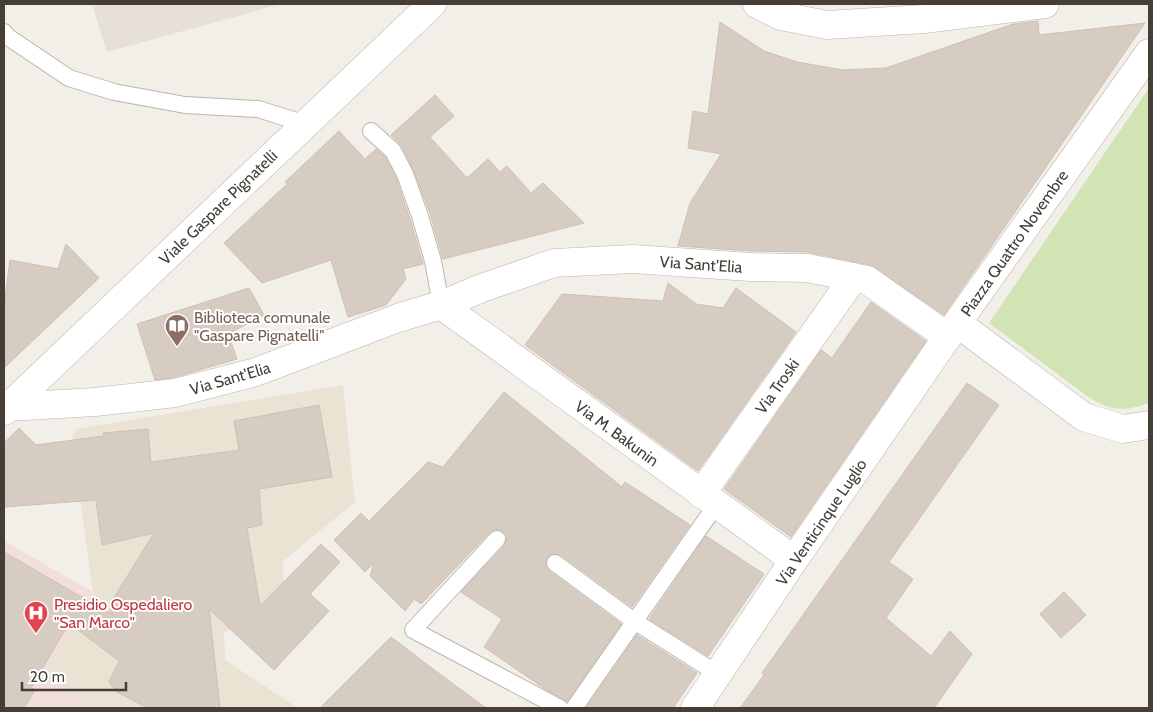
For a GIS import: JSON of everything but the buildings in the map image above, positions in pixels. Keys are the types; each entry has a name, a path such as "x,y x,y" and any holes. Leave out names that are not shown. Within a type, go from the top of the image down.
{"street":[{"name":"Viale Gaspare Pignatelli","path":"6,409 432,4"},
{"path":"757,4 782,16 827,25 924,19 1045,4"},
{"name":"Piazza Quattro Novembre","path":"1149,53 953,330 1084,417 1123,429 1149,425"},
{"name":"Via Sant'Elia","path":"6,409 175,393 256,372 398,318 442,305 482,288 554,263 632,259 750,267 807,268 867,280 953,330"},
{"name":"Via Troski","path":"709,499 854,277"},
{"name":"Via M. Bakunin","path":"442,305 794,560"},
{"name":"Via Venticinque Luglio","path":"695,708 794,560 953,330"}],"lane":[{"path":"4,32 8,37 69,78 114,92 185,105 258,109 306,124"},
{"path":"371,131 393,151 405,174 420,216 433,262 442,305"},
{"path":"574,708 634,621 709,499"},
{"path":"497,539 413,630 560,708"},
{"path":"555,563 634,621 718,674"}],"shaded area":[{"path":"92,4 281,4 107,52"},
{"path":"343,385 355,502 282,562 285,590 250,620 224,633 225,660 298,708 94,708 45,676 93,592 72,440 76,429"},
{"name":"Presidio Ospedaliero \"San Marco\"","path":"4,541 93,592 45,676 94,708 4,708"}],"green space":[{"path":"1149,88 1149,403 1132,408 1117,409 1103,405 1087,396 989,323"}],"place":[{"name":"Biblioteca comunale \"Gaspare Pignatelli\"","path":"177,347"},
{"name":"Presidio Ospedaliero \"San Marco\"","path":"36,634"}]}
